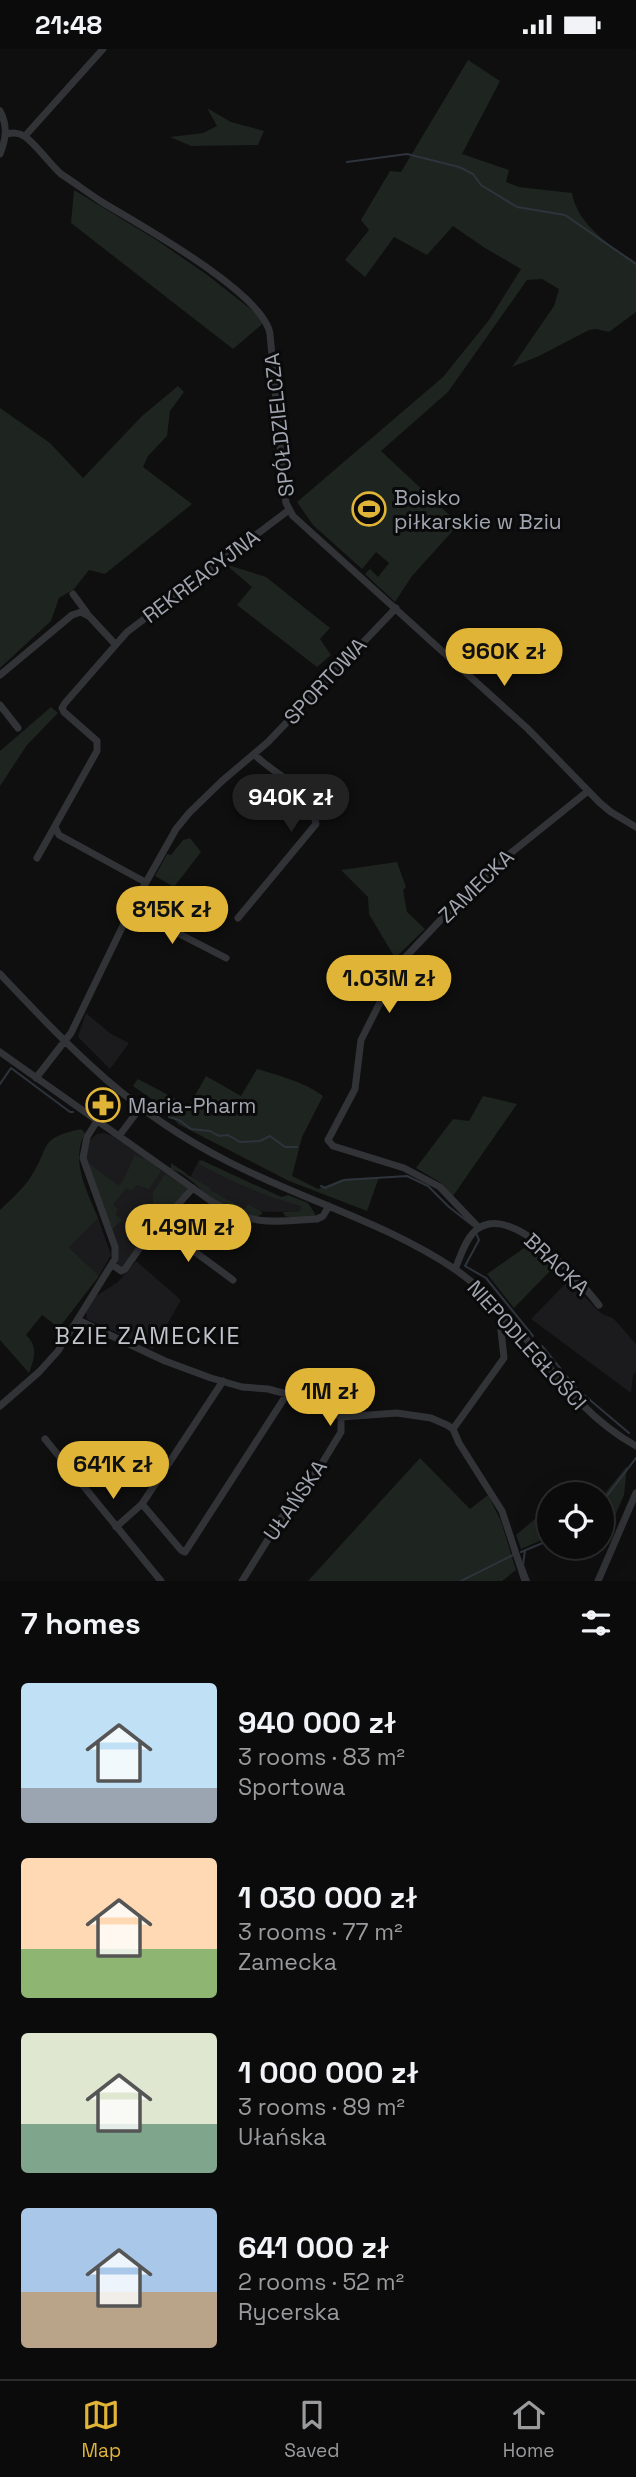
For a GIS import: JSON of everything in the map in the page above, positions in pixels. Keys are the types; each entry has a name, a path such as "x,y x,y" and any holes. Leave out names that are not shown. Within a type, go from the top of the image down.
{"street":[{"path":"6,134 17,133 25,136 103,49"},
{"path":"0,111 6,134 0,154"},
{"name":"SPÓŁDZIELCZA","path":"25,136 61,174 208,269 237,291 263,316 270,334 284,488 293,516 528,729 611,812 636,827"},
{"name":"REKREACYJNA","path":"37,858 97,751 97,741 62,708 115,644 145,617 289,510"},
{"path":"73,594 115,644"},
{"name":"SPORTOWA","path":"36,1078 65,1043 131,909 176,829 188,813 254,755 396,608"},
{"path":"0,675 72,615 81,612 89,616"},
{"path":"0,705 18,728"},
{"path":"238,918 316,824 311,804 304,792 254,755"},
{"name":"ZAMECKA","path":"479,1229 440,1187 404,1168 333,1146 328,1140 355,1089 361,1039 400,963 450,909 502,860 588,791"},
{"path":"55,826 59,835 145,883"},
{"path":"131,909 226,958"},
{"name":"NIEPODLEGŁOŚCI","path":"0,974 99,1075 178,1134 236,1166 397,1237 455,1269 479,1288 581,1405 604,1426 636,1446"},
{"path":"0,1052 193,1188 238,1216 259,1221 317,1219 323,1216 329,1206"},
{"path":"119,1136 140,1108"},
{"path":"0,1406 50,1360 113,1265 115,1247 83,1157 87,1137 97,1121"},
{"path":"113,1265 123,1271 144,1242 193,1188"},
{"name":"BRACKA","path":"479,1229 492,1224 506,1224 520,1230 576,1277 599,1305"},
{"path":"160,1226 233,1280"},
{"path":"455,1269 467,1243 479,1229"},
{"path":"453,1429 504,1358 501,1330 506,1318"},
{"path":"78,1320 165,1361 223,1381 287,1394 341,1417 397,1413 431,1418 453,1429 459,1443 502,1510 525,1581"},
{"path":"116,1527 142,1504 223,1381"},
{"path":"142,1504 185,1552 287,1394"},
{"name":"UŁAŃSKA","path":"242,1581 282,1517 321,1465 341,1432 341,1417"},
{"path":"45,1439 160,1581"},
{"path":"598,1581 636,1493"}],"shaded area":[{"path":"468,60 500,81 462,154 509,170 506,182 519,187 572,193 575,204 588,225 606,242 636,262 636,312 609,332 589,330 512,367 554,306 559,289 542,279 527,280 448,392 381,451 459,524 412,576 395,602 365,574 370,569 378,577 389,563 376,552 362,569 313,525 297,502 443,377 489,320 521,269 453,226 427,255 394,237 365,277 345,260 369,230 361,220 390,171 401,172"},
{"path":"207,108 231,122 264,131 258,145 191,146 170,137 203,133 217,126"},
{"path":"74,190 155,239 206,274 266,321 233,349 71,223"},
{"path":"178,386 184,392 170,411 167,436 148,456 143,467 192,504 105,574 89,570 74,589 59,598 51,621 0,668 0,408 50,443 83,478 142,416"},
{"path":"225,564 266,577 330,628 320,639 331,655 317,667 237,605 252,587"},
{"path":"51,707 58,713 27,745 0,786 0,751"},
{"path":"190,838 201,852 174,887 155,876 167,854 171,855 183,840"},
{"path":"397,862 406,887 403,890 407,912 425,929 395,958 369,914 368,897 341,870"},
{"path":"86,1013 111,1034 129,1043 110,1069 78,1037"},
{"path":"257,1069 300,1083 323,1096 302,1137 292,1176 318,1189 343,1179 379,1177 367,1211 289,1181 178,1124 166,1109 133,1086 138,1079 189,1106 206,1076 241,1096"},
{"path":"483,1096 517,1104 453,1196 441,1183 416,1168 453,1119 469,1121"},
{"path":"81,1129 85,1133 79,1155 82,1176 98,1218 69,1247 99,1276 59,1328 42,1315 26,1335 34,1349 29,1373 0,1340 0,1210 27,1182 51,1140"},
{"path":"97,1134 113,1136 187,1188 123,1269 117,1264 118,1246 86,1158 90,1140"},
{"path":"135,1155 149,1161 161,1171 149,1189 137,1185 131,1191 126,1188 113,1205 118,1209 115,1214 122,1220 113,1229 110,1228 87,1162 118,1185 122,1183"},
{"path":"199,1160 302,1206 300,1211 245,1210 225,1200 194,1181 191,1176"},
{"path":"201,1160 281,1197 288,1195 308,1203 317,1217 285,1216 283,1212 300,1211 301,1206 236,1183 199,1164"},
{"path":"171,1163 210,1190 245,1209 248,1204 263,1213 257,1217 222,1204 184,1175 171,1169"},
{"path":"165,1174 187,1188 187,1191 146,1238 135,1230 153,1206 153,1193"},
{"path":"98,1218 111,1255 99,1276 69,1247"},
{"path":"530,1244 555,1266 514,1308 487,1274"},
{"path":"136,1261 181,1300 153,1349 87,1319 86,1312 96,1296 118,1282"},
{"path":"568,1281 602,1314 613,1318 636,1344 636,1372 633,1375 631,1393 531,1319"},
{"path":"420,1458 470,1509 488,1495 501,1521 516,1570 502,1581 308,1581"},
{"path":"627,1466 624,1495 614,1518 614,1482"},
{"path":"537,1517 537,1542 521,1549 516,1535"}],"waterway":[{"path":"347,162 407,154 459,167 473,174 481,185 517,207 565,215 636,264"},
{"path":"0,1084 11,1068 73,1112"},
{"path":"169,1117 179,1120 191,1129 210,1131 219,1136 228,1135 240,1142 260,1141 270,1136 285,1147 297,1147"},
{"path":"321,1186 325,1188 344,1180 407,1176 428,1186 472,1225"},
{"path":"477,1235 479,1240 465,1266 486,1278 533,1336"},
{"path":"542,1346 577,1389 629,1433"},
{"path":"614,1486 636,1458"},
{"path":"521,1552 537,1545"},
{"path":"525,1550 523,1565 529,1581"},
{"path":"461,1581 513,1555"}],"place":[{"name":"Boisko piłkarskie w Bziu","path":"369,509"},
{"name":"Maria-Pharm","path":"103,1105"}],"district":[{"name":"BZIE ZAMECKIE","path":"148,1336"}]}
